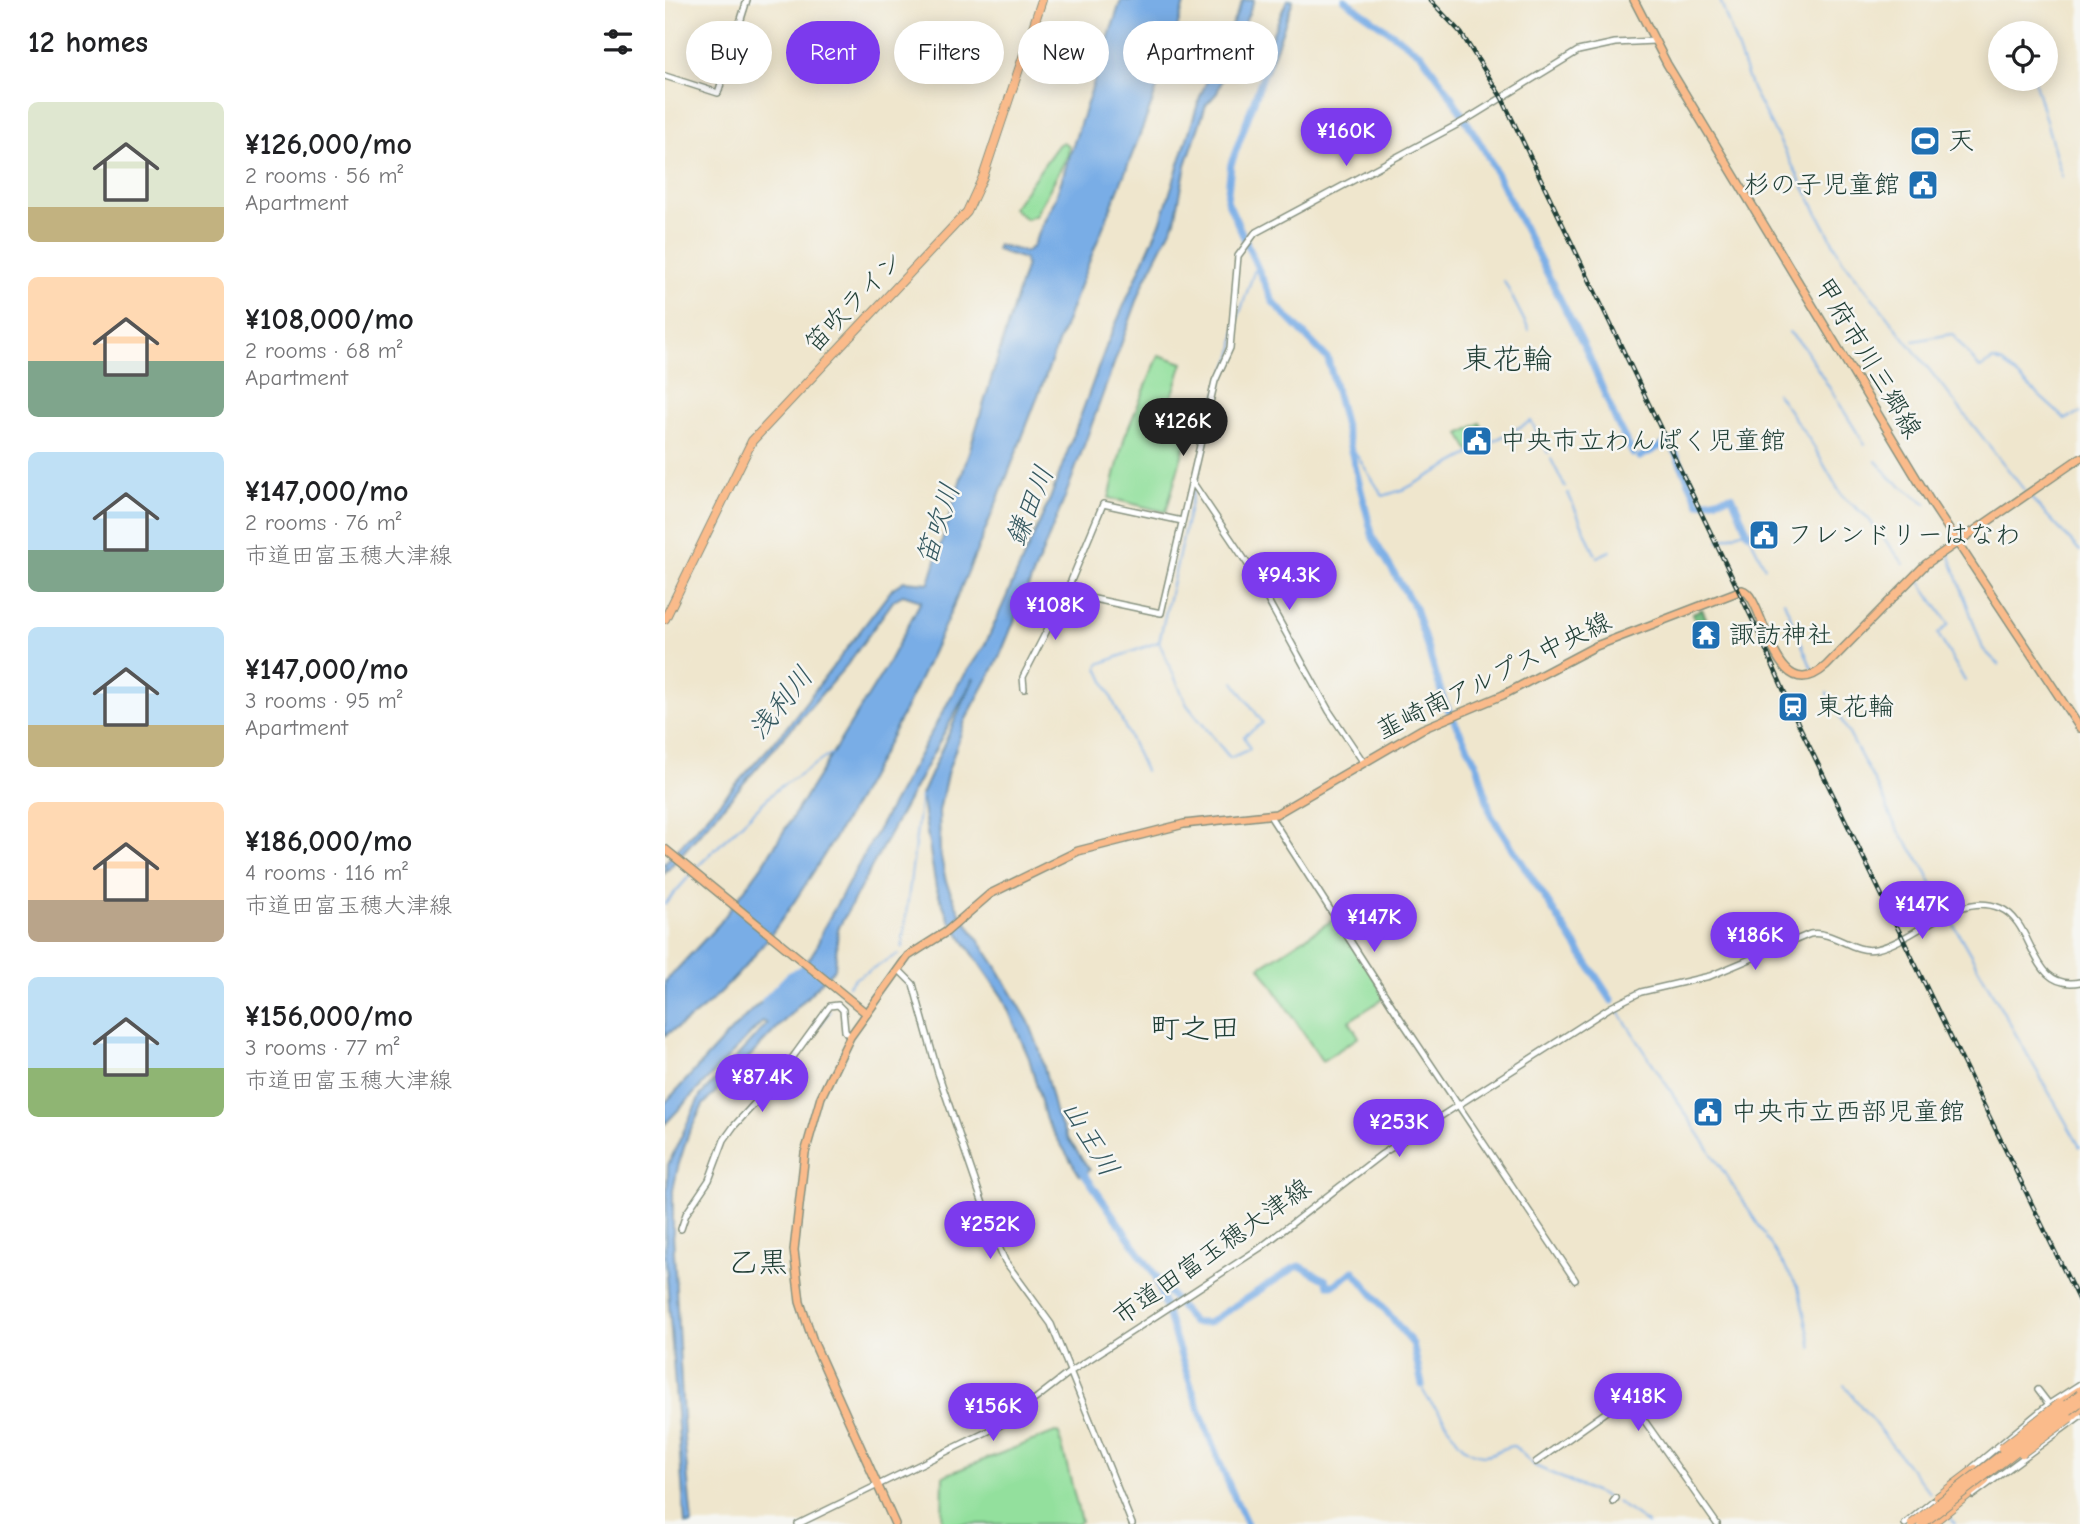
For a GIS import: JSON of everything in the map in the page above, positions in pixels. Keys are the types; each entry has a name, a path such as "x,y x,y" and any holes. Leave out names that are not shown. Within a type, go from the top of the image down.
{"highway":[{"name":"笛吹ライン","path":"665,619 752,441 949,233 971,205 983,177 1042,0"},
{"path":"1935,1500 2037,1419 2080,1392"},
{"path":"1912,1524 2080,1392"},
{"path":"1921,1524 2080,1402"},
{"path":"1932,1524 2080,1409"}],"main road":[{"name":"甲府市川三郷線","path":"1635,0 1654,41 1957,543 2080,728"},
{"name":"韮崎南アルプス中央線","path":"895,1524 806,1323 797,1284 794,1250 808,1140 821,1097 850,1037 911,953 946,932 990,894 1079,850 1184,824 1271,816 1411,735 1503,695 1597,646 1742,590 1750,593 1759,622 1784,666 1796,676 1812,677 1826,666 1915,573 2080,458"},
{"path":"666,850 866,1013"}],"street":[{"path":"665,76 718,93 747,0"},
{"path":"1066,593 1161,613 1215,381 1230,348 1237,264 1247,240 1259,229 1466,120 1578,51 1623,42 1654,41"},
{"path":"1191,480 1249,566 1329,711 1364,763"},
{"path":"1024,690 1023,677 1066,593 1103,504 1182,521"},
{"path":"1271,816 1457,1105 1575,1280"},
{"name":"市道田富玉穂大津線","path":"798,1524 1003,1424 1070,1372 1260,1248 1382,1154 1633,995 1710,976 1810,934 1827,934 1857,947 1878,949 1950,913 1977,905 2000,908 2016,920 2048,975 2069,984 2080,982"},
{"path":"898,969 913,984 955,1127 1001,1253 1047,1317 1132,1524"},
{"path":"681,1229 686,1214 709,1180 729,1133 776,1079 830,1006 838,1005 843,1010 845,1031 850,1037"},
{"path":"1905,1524 2049,1404 2080,1384"},
{"path":"2038,1390 2066,1427"},
{"path":"1536,1462 1619,1404 1632,1403 1717,1524"},
{"path":"1951,1509 2080,1416"}],"green space":[{"path":"1063,142 1069,146 1068,155 1035,216 1026,219 1013,208 1058,145"},
{"path":"1159,355 1183,363 1168,409 1193,416 1166,512 1109,498 1125,436"},
{"path":"1480,423 1490,442 1470,452 1460,434"},
{"path":"1702,609 1714,636 1702,640 1692,613"},
{"path":"1336,918 1386,997 1349,1021 1359,1037 1322,1061 1260,967"},
{"path":"1055,1432 1059,1434 1081,1521 1076,1524 942,1524 943,1476"}],"water":[{"path":"1121,0 1185,0 1179,21 1123,21 1123,84 1159,84 961,589 893,733 855,803 800,893 767,940 729,984 709,1004 665,1035 665,982 719,924 764,863 886,667 921,601 903,595 894,600 847,665 665,873 665,863 783,732 893,588 904,581 929,583 1026,265 1024,259 996,250 998,245 1026,252 1032,247 1056,197 1093,84 1109,84 1109,36"},
{"path":"1243,0 1254,0 1246,21 1234,21"},
{"path":"1287,0 1293,0 1278,43 1278,21"},
{"path":"1205,84 1221,84 1217,93 1206,105 1186,165 1175,221 1144,282 1064,500 999,658 965,721 947,774 939,811 940,852 946,882 959,911 1029,1022 1040,1051 1056,1115 1067,1137 1090,1170 1080,1176 1046,1120 1029,1058 1003,998 949,919 936,888 921,795 974,678 838,929 835,968 703,1105 688,1135 673,1190 684,1437 692,1524 685,1524 665,1249 668,1165 700,1096 767,1024 763,1021 665,1124 665,1103 740,1022 811,957 822,931 957,686 985,645 1050,499 1107,344 1161,221"}],"waterway":[{"path":"1345,0 1421,54 1446,88 1485,151 1588,354 1633,454"},
{"path":"1720,0 1752,89 1842,259 2025,491"},
{"path":"1260,84 1231,164 1227,200 1273,302 1328,359 1373,538 1415,608 1444,701 1478,767 1491,815 1612,1001"},
{"path":"2037,91 2062,177"},
{"path":"1196,484 1215,399 1233,353 1237,321 1256,266"},
{"path":"1504,281 1529,330"},
{"path":"1789,332 1804,347 1865,445"},
{"path":"1914,341 1952,334 1980,368 1993,360 2003,363 2065,419 2080,413"},
{"path":"1776,392 1811,442 1842,496 1867,517 1904,564"},
{"path":"1349,443 1383,496 1405,489 1531,421 1548,453"},
{"path":"1640,457 1670,441 1699,503 1732,496 1748,533"},
{"path":"1551,459 1565,487"},
{"path":"1876,461 1892,479 1927,504"},
{"path":"1194,489 1159,642 1187,705 1230,758 1250,749 1244,736 1263,723 1234,682"},
{"path":"1568,493 1595,554"},
{"path":"2030,497 2080,551"},
{"path":"1718,541 1744,531 1748,533 1765,567"},
{"path":"1597,557 1610,551"},
{"path":"1949,554 1983,649 1999,665"},
{"path":"1920,582 1949,624 1938,634 1965,681"},
{"path":"1784,601 1812,669"},
{"path":"1145,771 1098,668 1099,664 1158,642"},
{"path":"1827,693 1885,801 1895,825 1923,867 2080,1147"},
{"path":"695,869 777,789 831,754"},
{"path":"902,948 921,796"},
{"path":"665,904 692,873"},
{"path":"848,986 854,979 898,954"},
{"name":"鎌田川","path":"765,1001 790,975 807,966"},
{"path":"1617,1009 1765,1235"},
{"path":"821,1024 830,1011"},
{"name":"山王川","path":"1079,1166 1154,1274 1193,1323 1208,1323 1300,1266 1326,1280 1328,1285 1334,1285 1354,1271 1413,1344 1422,1385"},
{"path":"1766,1238 1798,1287 1812,1348"},
{"path":"1155,1276 1208,1433 1247,1524"},
{"path":"1844,1385 1930,1493"},
{"name":"山王川","path":"1423,1390 1457,1439 1468,1450 1484,1455 1514,1446 1535,1466 1612,1500"},
{"name":"山王川","path":"1617,1502 1648,1524"},
{"path":"1950,1517 1955,1524"}],"railway":[{"path":"1430,0 1461,33 1502,98 1755,625 1798,723 2080,1303"}],"place":[{"name":"天","path":"1925,141"},
{"name":"杉の子児童館","path":"1923,185"},
{"name":"中央市立わんぱく児童館","path":"1477,441"},
{"name":"フレンドリーはなわ","path":"1764,535"},
{"name":"諏訪神社","path":"1706,635"},
{"name":"東花輪","path":"1793,707"},
{"name":"中央市立西部児童館","path":"1708,1112"}],"district":[{"name":"東花輪","path":"1507,359"},
{"name":"町之田","path":"1195,1028"},
{"name":"乙黒","path":"758,1262"}],"water label":[{"name":"笛吹川","path":"938,524"},
{"name":"浅利川","path":"781,703"}]}
